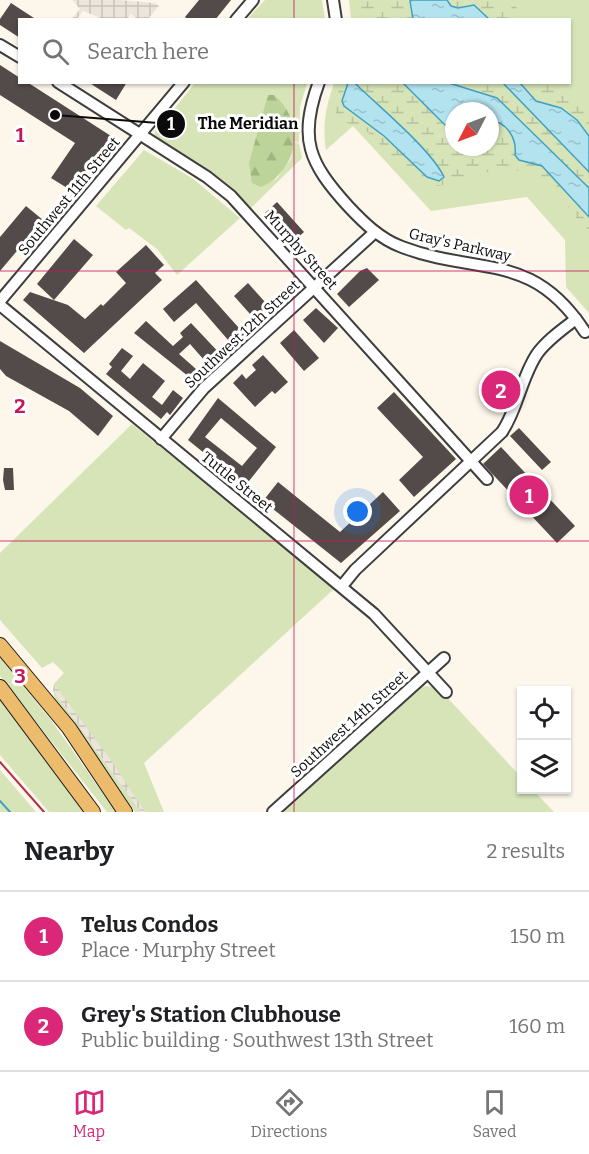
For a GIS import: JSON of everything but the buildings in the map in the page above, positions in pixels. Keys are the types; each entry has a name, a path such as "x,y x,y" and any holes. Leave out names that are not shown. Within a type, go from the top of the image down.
{"main road":[{"path":"0,645 69,728 125,812"},
{"path":"0,687 93,812"}],"street":[{"path":"238,18 252,0"},
{"path":"333,0 336,18"},
{"path":"0,45 18,56"},
{"name":"Murphy Street","path":"61,84 207,177 231,196 487,479"},
{"name":"Southwest 11th Street","path":"0,303 182,84"},
{"name":"Gray's Parkway","path":"318,84 308,124 311,151 317,168 334,191 375,232 401,247 520,275 545,287 576,319 585,332"},
{"name":"Southwest 12th Street","path":"161,439 196,396 375,232"},
{"name":"Tuttle Street","path":"0,303 161,439 342,586 383,622 446,692"},
{"path":"342,586 355,570 502,432 511,419 527,373 538,351 576,319"},
{"name":"Southwest 14th Street","path":"273,812 444,658"}],"green space":[{"path":"265,0 322,0 325,18 248,18"},
{"path":"349,0 589,0 589,313 566,287 565,240 527,197 431,211 353,126 326,150 324,132 334,84 571,84 571,18 351,18"},
{"path":"356,0 511,0 524,18 360,18"},
{"path":"194,84 307,84 300,107 299,143 294,141 292,116 275,181 291,159 294,142 299,144 302,158 250,209 218,179 153,138 158,123 166,119"},
{"path":"340,84 558,84 589,117 589,234 558,195 535,176 505,169 438,186 427,185 407,173 373,137 355,125 338,121 335,109"},
{"path":"268,95 274,95 291,118 294,145 284,169 261,187 252,183 249,163"},
{"path":"144,150 192,178 240,218 177,275 157,249 129,228 126,230 96,206"},
{"path":"132,424 335,588 144,763 164,812 145,812 56,688 54,684 64,673 53,662 42,668 0,620 0,553"},
{"path":"0,657 51,720 116,812 107,812 0,676"},
{"path":"425,686 432,687 444,694 517,773 517,794 537,794 554,812 281,812 418,689"},
{"path":"53,690 141,812 135,812 55,699"},
{"path":"0,700 83,812 49,812 0,755"},
{"path":"0,770 36,812 0,812"}],"shaded area":[{"path":"72,0 120,0 155,3 159,6 149,18 136,18 131,14 128,18 100,18 83,11 78,18 73,18 80,9"},
{"path":"54,684 110,759 145,812 141,812 53,690"}],"water":[{"path":"447,0 451,6 458,8 474,5 488,18 413,18 410,1"},
{"path":"348,84 356,84 429,155 444,177 439,181 427,177 384,136 344,106 342,101"},
{"path":"404,84 452,84 497,98 589,188 589,217 542,166 519,160 515,155 510,132 499,123 499,102 445,102 445,125"},
{"path":"504,84 521,84 536,101 561,108 577,120 589,136 589,172"}],"waterway":[{"path":"0,801 10,812"}],"railway":[{"path":"0,762 44,812"}],"place":[{"name":"The Meridian","path":"55,115"},
{"name":"Grey's Station Clubhouse","path":"501,390"},
{"name":"Telus Condos","path":"529,495"}]}
